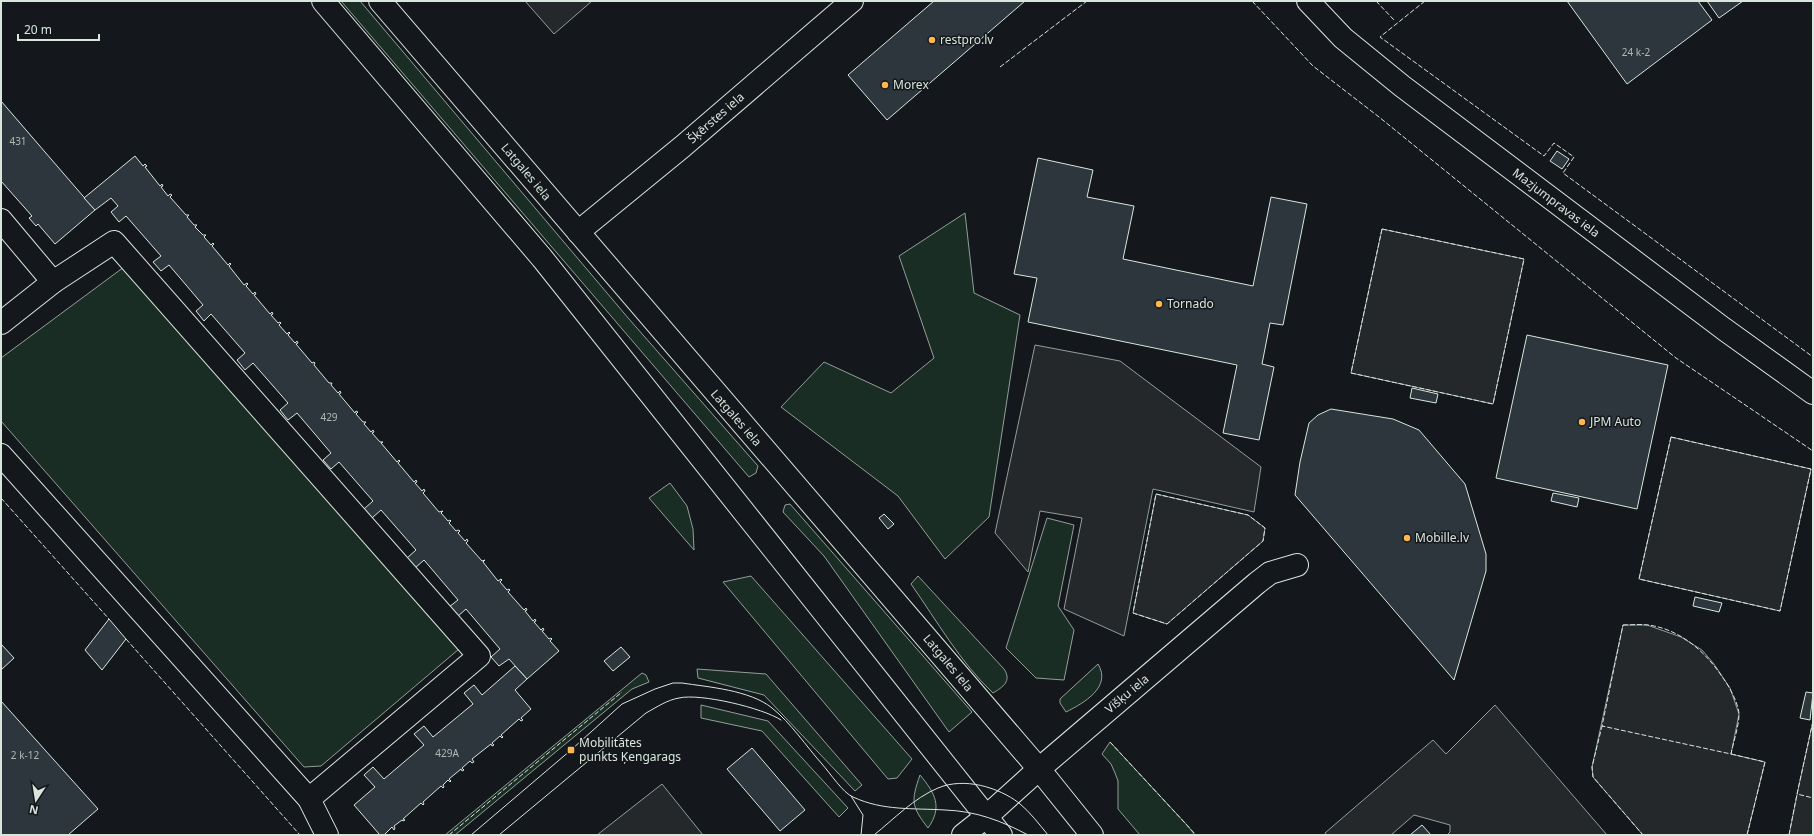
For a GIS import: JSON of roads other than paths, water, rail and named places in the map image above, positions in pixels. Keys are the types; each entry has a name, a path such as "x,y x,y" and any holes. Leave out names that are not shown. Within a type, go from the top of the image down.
{"main road":[{"path":"323,1 542,258 1001,835"},
{"name":"Latgales iela","path":"380,1 1039,769 1092,835"},
{"name":"Šķērstes iela","path":"578,232 682,147 852,1"},
{"name":"Mazjumpravas iela","path":"1308,1 1343,38 1402,86 1717,324 1813,393"},
{"path":"1,220 53,282"},
{"path":"1,323 53,282 114,242 479,656 309,799"},
{"path":"1,455 309,799 327,835"},
{"name":"Višķu iela","path":"964,835 1257,583 1270,573 1297,565"}],"tram line":[{"path":"471,835 571,750 622,704 655,689 673,683 728,690 741,693 763,702 786,721 841,787 853,797 887,807 967,812 998,821 1028,835"},
{"path":"499,835 646,713 670,700 689,697 716,700 746,706 772,715 781,720"},
{"path":"874,835 904,809 929,792 938,788 959,783 980,785 1011,797 1027,810 1048,835"},
{"path":"851,796 863,815 861,835"}],"place":[{"name":"restpro.lv","path":"932,40"},
{"name":"Morex","path":"885,85"},
{"name":"Tornado","path":"1159,304"},
{"name":"JPM Auto","path":"1582,422"},
{"name":"Mobille.lv","path":"1407,538"},
{"name":"Mobilitātes punkts Ķengarags","path":"571,750"}]}
